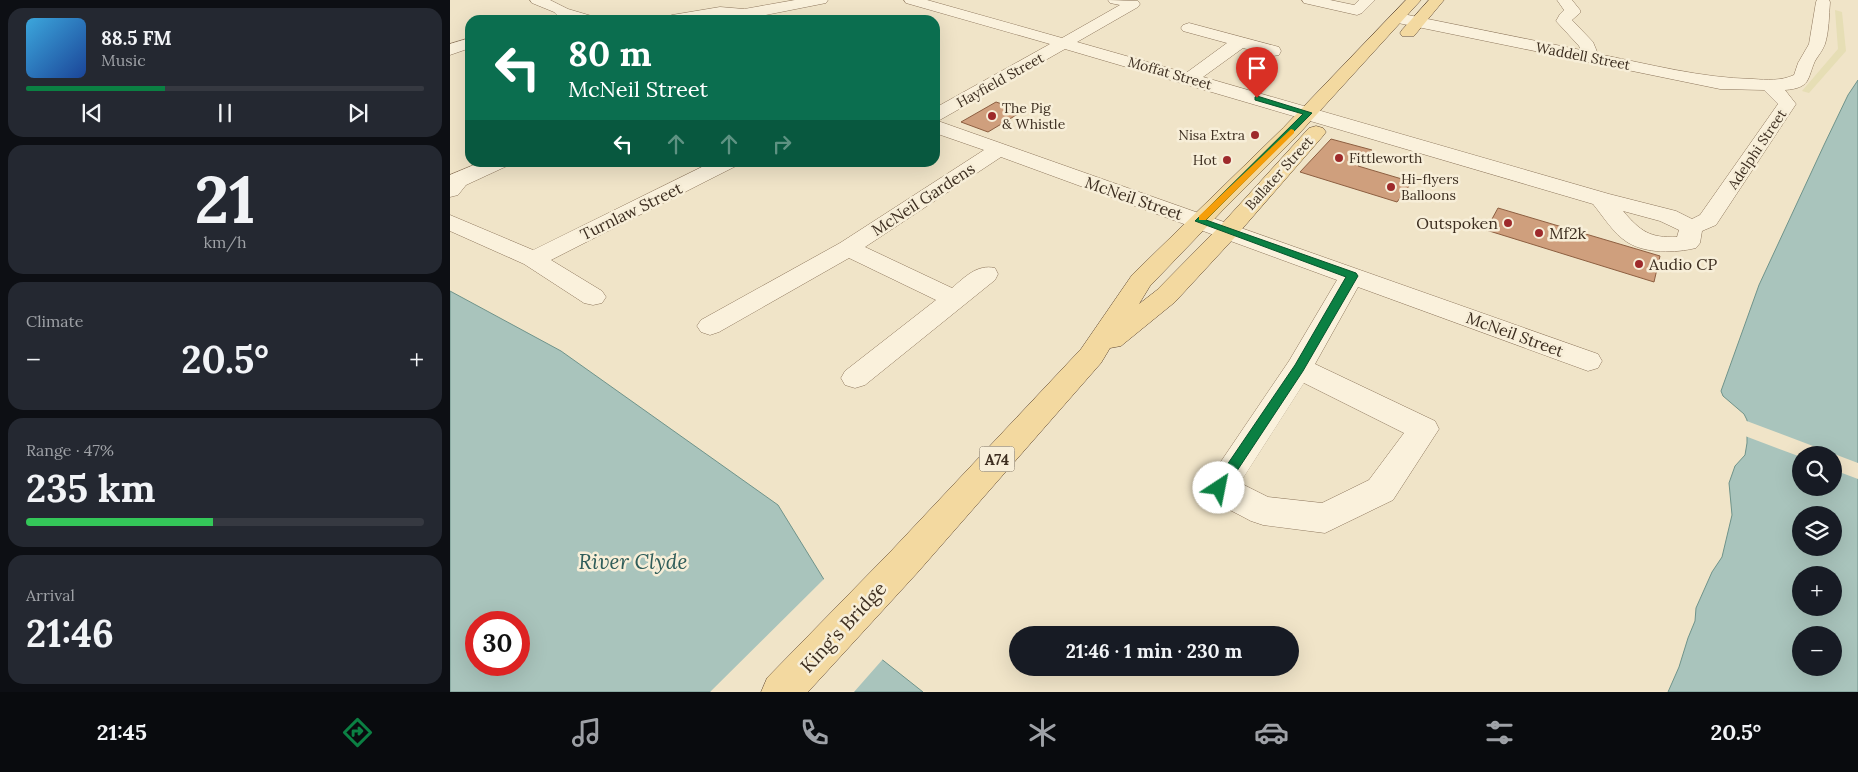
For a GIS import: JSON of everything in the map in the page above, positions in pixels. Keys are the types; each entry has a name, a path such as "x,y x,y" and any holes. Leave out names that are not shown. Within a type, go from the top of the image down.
{"main road":[{"name":"Ballater Street","path":"1408,20 1414,0"},
{"name":"Ballater Street","path":"1091,356 1166,296 1228,231 1318,116 1408,20 1437,0"},
{"name":"Ballater Street","path":"905,561 1091,356 1141,281 1200,221 1318,116"},
{"name":"King's Bridge","path":"781,692 905,561"}],"street":[{"path":"537,0 561,10 553,15"},
{"path":"740,15 821,0"},
{"name":"Moffat Street","path":"911,0 1601,199 1668,216 1691,227"},
{"name":"Hayfield Street","path":"940,113 1133,4 1115,0"},
{"path":"1309,0 1363,5"},
{"path":"1564,0 1572,10 1572,13 1565,17 1564,21 1587,45 1591,57"},
{"name":"Adelphi Street","path":"1769,86 1789,84 1802,78 1806,63 1816,44 1822,2"},
{"path":"702,15 720,12 746,13"},
{"name":"Waddell Street","path":"1408,20 1720,84 1769,86"},
{"path":"1189,28 1273,51"},
{"path":"1189,79 1240,42"},
{"path":"450,50 465,46"},
{"name":"Adelphi Street","path":"1691,227 1708,220 1787,104 1784,98 1769,86"},
{"name":"McNeil Street","path":"940,128 1588,361"},
{"name":"McNeil Gardens","path":"710,326 848,248 998,150"},
{"path":"450,190 458,180 488,167"},
{"name":"Turnlaw Street","path":"533,260 719,167"},
{"path":"450,222 533,260 592,297"},
{"name":"McNeil Gardens","path":"848,248 954,299"},
{"path":"855,378 986,274"},
{"path":"1299,368 1424,429 1381,490 1325,518 1263,511 1219,488 1299,368 1352,276"}],"shaded area":[{"path":"1835,10 1842,12 1846,51 1809,93 1802,91 1838,49"}],"water":[{"path":"1858,80 1858,692 1668,692 1695,621 1696,608 1712,572 1722,557 1732,515 1729,483 1735,466 1745,455 1747,420 1744,414 1723,396 1721,391 1759,285 1848,95"},
{"name":"River Clyde","path":"450,291 561,351 778,505 865,646 923,692 450,692"}],"pier":[{"path":"1744,420 1813,446 1792,446 1792,454 1745,436"},
{"path":"1842,457 1858,463 1858,479 1842,473"},
{"path":"825,578 867,644 883,659 854,692 710,692"}],"building":[{"name":"The Pig & Whistle","path":"996,102 1023,111 988,132 961,122"},
{"path":"1331,139 1372,150 1358,166 1412,182 1397,202 1300,172"},
{"path":"1498,208 1660,256 1654,282 1486,230"}],"slow traffic":[{"path":"1202,218 1291,131"}],"place":[{"name":"The Pig & Whistle","path":"992,116"},
{"name":"Nisa Extra","path":"1255,135"},
{"name":"Fittleworth","path":"1339,158"},
{"name":"Hot","path":"1227,160"},
{"name":"Hi-flyers Balloons","path":"1391,187"},
{"name":"Outspoken","path":"1508,223"},
{"name":"Mf2k","path":"1539,233"},
{"name":"Audio CP","path":"1639,264"}],"route":[{"path":"1219,488 1299,368 1352,276 1200,221 1308,113 1257,98"}]}
